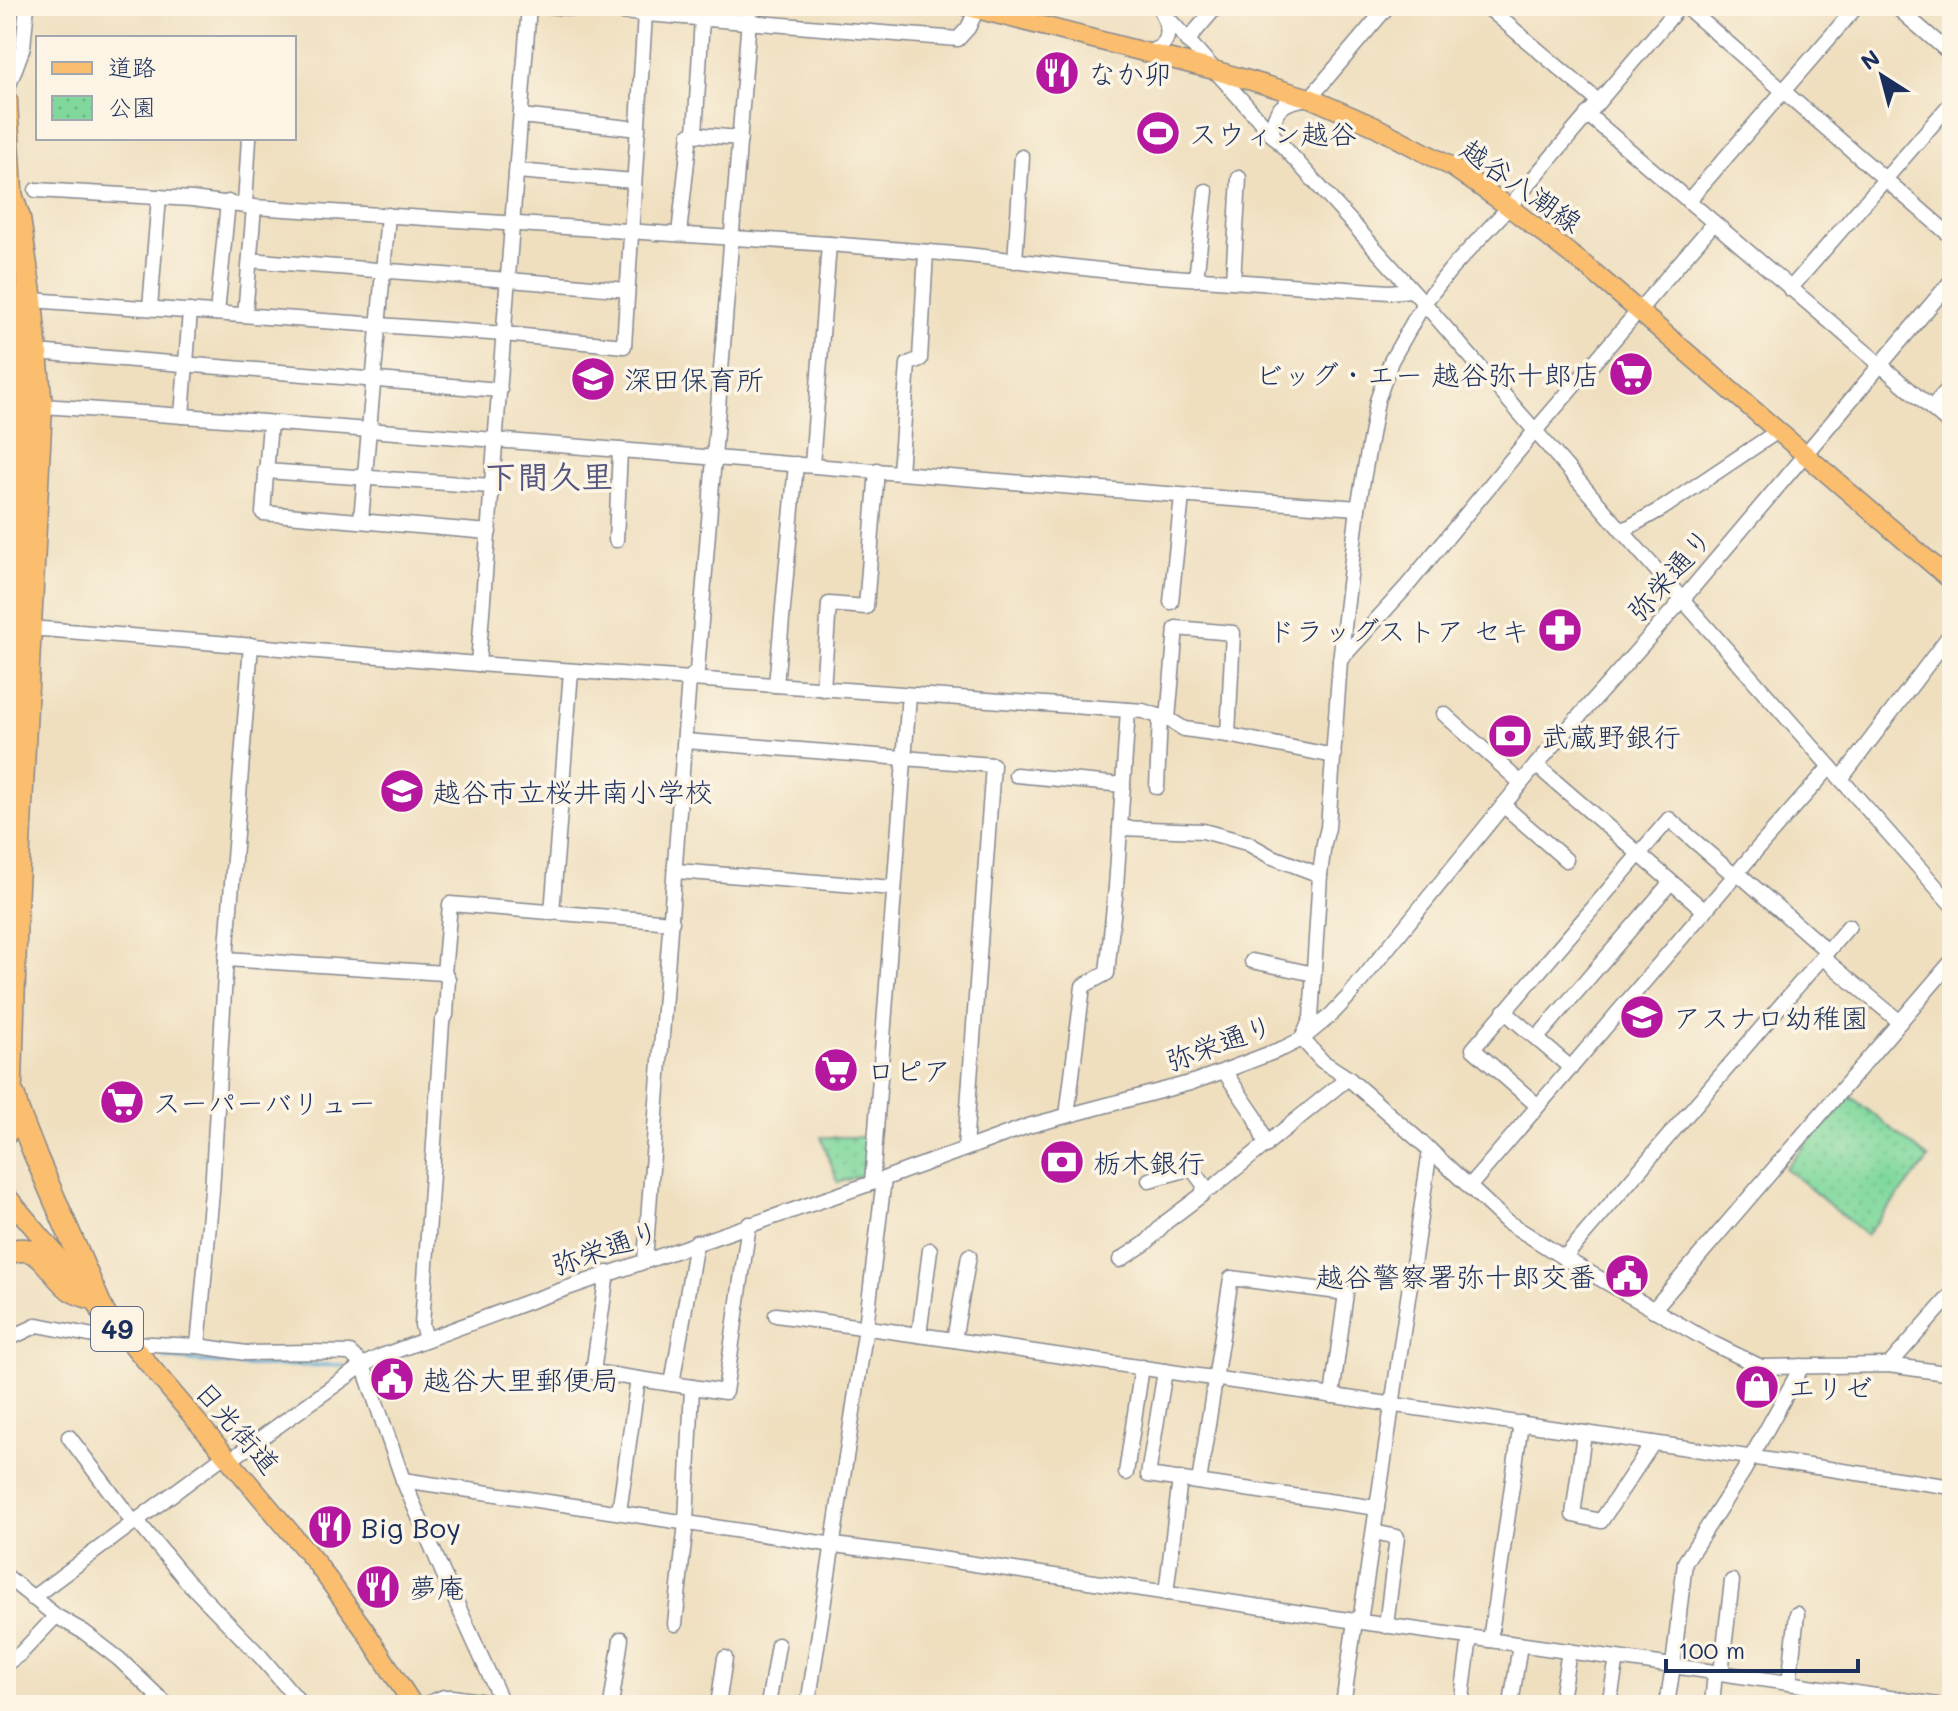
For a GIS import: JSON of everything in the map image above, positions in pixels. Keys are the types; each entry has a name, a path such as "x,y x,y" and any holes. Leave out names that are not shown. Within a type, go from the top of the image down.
{"highway":[{"path":"6,101 18,315 20,431 10,682 11,1083 6,1133"},
{"path":"11,194 19,218 31,300 41,406 30,628 12,774"},
{"path":"11,1083 17,1109 98,1306"},
{"path":"6,1254 13,1250 31,1250 73,1291 98,1306"}],"main road":[{"name":"越谷八潮線","path":"971,8 1214,70 1310,98 1376,127 1452,167 1591,270 1952,581"},
{"name":"日光街道","path":"6,1195 324,1574 413,1705"}],"street":[{"path":"6,93 23,47 27,6"},
{"path":"478,664 529,6"},
{"path":"547,6 958,39 968,28 971,8"},
{"path":"645,1260 689,679 697,671 750,6"},
{"path":"1187,41 1217,6"},
{"path":"1272,135 1273,121 1278,111 1295,100 1310,98 1388,6"},
{"path":"1952,237 1683,6 1509,207 1451,269 1424,303 1391,361 1377,401 1358,508 1340,661 1328,828 1320,875 1311,1018 1302,1039 1322,1061 1348,1078 1506,1221 1712,1343 1761,1367 1889,1365 1952,1374"},
{"path":"1688,201 1857,6"},
{"path":"1895,6 1952,55"},
{"path":"1159,8 1424,303 1952,905"},
{"path":"1145,52 1157,50 1167,38 1167,24 1159,8"},
{"path":"1494,9 1598,101"},
{"path":"31,300 504,334 624,346 645,14"},
{"path":"695,134 702,18"},
{"path":"1790,289 1952,102"},
{"path":"1587,114 1952,426"},
{"path":"521,116 638,129"},
{"path":"679,234 690,134 740,138"},
{"path":"245,315 250,260 249,140"},
{"path":"1015,261 1022,157"},
{"path":"517,171 634,181"},
{"path":"1233,281 1239,178"},
{"path":"36,190 829,244 1196,279 1389,292 1411,290"},
{"path":"1196,279 1206,191"},
{"path":"150,308 159,197"},
{"path":"217,313 228,202"},
{"path":"361,520 388,215"},
{"path":"1340,661 1714,223"},
{"path":"812,465 829,244"},
{"path":"900,472 908,364 920,359 926,252"},
{"path":"250,260 627,290"},
{"name":"弥栄通り","path":"32,1598 363,1365 607,1273 878,1181 1028,1126 1190,1083 1302,1039 1348,997 1536,765 1683,599 1952,280"},
{"path":"182,416 190,311"},
{"path":"36,352 500,390"},
{"path":"1931,408 1952,385"},
{"path":"41,406 1358,508"},
{"path":"270,423 263,513 489,532"},
{"path":"1622,531 1663,508 1778,431"},
{"path":"616,540 620,450"},
{"path":"776,685 796,464"},
{"path":"823,689 829,604 866,607 877,470"},
{"path":"265,471 492,486"},
{"path":"1171,602 1182,496"},
{"path":"30,628 571,671 1143,711 1184,729 1334,756"},
{"path":"1157,787 1176,628 1233,633 1228,735"},
{"path":"1841,779 1952,632"},
{"path":"198,1346 251,645"},
{"path":"552,913 571,671"},
{"path":"808,1705 866,1327 909,695"},
{"path":"1067,1116 1083,986 1107,973 1128,710"},
{"path":"1444,714 1521,783"},
{"path":"685,741 993,765 965,1148"},
{"path":"1536,765 1705,911"},
{"path":"1469,1187 1830,767"},
{"path":"1016,775 1123,785"},
{"path":"1503,805 1566,860"},
{"path":"1538,1106 1473,1049 1669,819 1736,874 1900,1022"},
{"path":"1120,828 1203,831 1247,843 1270,856 1320,875"},
{"path":"676,871 894,888"},
{"path":"1537,1038 1671,882"},
{"path":"426,1339 422,1325 442,1022 446,1015 448,979 444,973 450,904 672,922"},
{"path":"1564,1258 1849,926"},
{"path":"226,959 444,973"},
{"path":"1252,961 1314,974"},
{"path":"1653,1310 1952,961"},
{"path":"1504,1011 1571,1068"},
{"path":"1224,1071 1256,1118 1266,1146"},
{"path":"1203,1191 1212,1188 1266,1146 1348,1078"},
{"path":"1343,1705 1355,1621 1361,1615 1430,1150"},
{"path":"1120,1260 1146,1243 1166,1222 1203,1194 1204,1185 1193,1170 1149,1180"},
{"path":"607,1273 593,1372 725,1392 749,1224"},
{"path":"672,1384 696,1242"},
{"path":"919,1335 930,1250"},
{"path":"954,1340 969,1256"},
{"path":"1199,1482 1231,1278 1346,1293 1332,1396"},
{"path":"1889,1365 1952,1294"},
{"path":"776,1315 1952,1487"},
{"path":"6,1340 38,1325 129,1343 198,1346 246,1353 350,1353 363,1365 403,1480 504,1705"},
{"path":"1667,1705 1685,1562 1743,1472 1802,1366"},
{"path":"1126,1473 1142,1367"},
{"path":"1165,1371 1148,1475 1377,1508"},
{"path":"619,1512 638,1379"},
{"path":"675,1624 686,1523 692,1387"},
{"path":"1490,1640 1521,1423"},
{"path":"1584,1433 1573,1515 1601,1521 1653,1443"},
{"path":"69,1437 186,1580 261,1657 302,1705"},
{"path":"1166,1593 1180,1479"},
{"path":"403,1480 1937,1705"},
{"path":"1374,1532 1397,1537 1386,1626"},
{"path":"6,1576 56,1616 84,1632 119,1659 167,1705"},
{"path":"1712,1705 1732,1581"},
{"path":"1789,1683 1797,1614"},
{"path":"6,1664 21,1653 56,1616"},
{"path":"1461,1705 1470,1637"},
{"path":"611,1705 621,1639"},
{"path":"1511,1705 1520,1644"},
{"path":"768,1705 778,1645"},
{"path":"1560,1705 1569,1651"},
{"path":"718,1705 725,1658"},
{"path":"1609,1705 1617,1658"},
{"path":"424,1705 444,1697 465,1697 504,1705"}],"green space":[{"path":"1848,1094 1929,1159 1866,1235 1785,1168"},
{"path":"821,1137 868,1137 867,1166 862,1175 838,1183"}],"waterway":[{"path":"165,1358 246,1366 343,1365"}],"place":[{"name":"なか卯","path":"1057,73"},
{"name":"スウィン越谷","path":"1158,133"},
{"name":"ビッグ・エー 越谷弥十郎店","path":"1631,374"},
{"name":"深田保育所","path":"593,379"},
{"name":"ドラッグストア セキ","path":"1560,630"},
{"name":"武蔵野銀行","path":"1510,736"},
{"name":"越谷市立桜井南小学校","path":"402,791"},
{"name":"アスナロ幼稚園","path":"1642,1017"},
{"name":"ロピア","path":"836,1070"},
{"name":"スーパーバリュー","path":"122,1102"},
{"name":"栃木銀行","path":"1062,1162"},
{"name":"越谷警察署弥十郎交番","path":"1627,1276"},
{"name":"越谷大里郵便局","path":"392,1379"},
{"name":"エリゼ","path":"1757,1387"},
{"name":"Big Boy","path":"330,1527"},
{"name":"夢庵","path":"378,1587"}],"district":[{"name":"下間久里","path":"549,475"}]}
